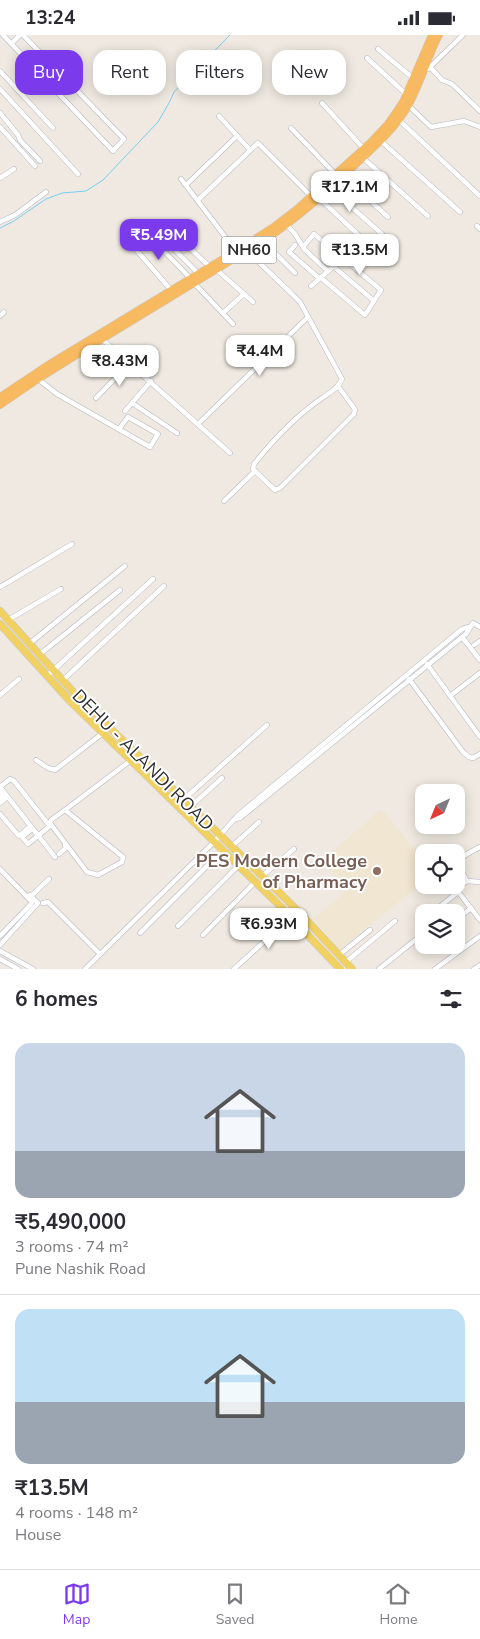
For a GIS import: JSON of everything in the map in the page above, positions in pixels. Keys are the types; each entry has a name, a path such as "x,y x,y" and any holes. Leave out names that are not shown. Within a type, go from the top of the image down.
{"highway":[{"name":"NH60","path":"1,399 48,365 171,290 192,281 199,274 214,268 236,251 330,189 406,104 407,95 432,35"},
{"name":"NH60","path":"1,399 38,379 192,281 248,251 287,225 316,197 363,158 399,120 422,75 439,35"}],"main road":[{"name":"DEHU - ALANDI ROAD","path":"0,611 39,655 49,673 62,681 261,877 296,909 352,969"},
{"name":"DEHU - ALANDI ROAD","path":"0,624 49,673 130,761 291,917 340,969"}],"street":[{"path":"3,35 11,44 113,151 124,139 22,35 11,44"},
{"path":"422,75 463,35"},
{"path":"378,49 414,79"},
{"path":"367,58 407,95"},
{"path":"430,67 442,80 452,83 480,111"},
{"path":"0,71 54,128"},
{"path":"0,89 78,174"},
{"path":"322,103 364,149"},
{"path":"406,104 432,127 464,121 480,127"},
{"path":"0,113 20,140 40,161"},
{"path":"218,116 250,150"},
{"path":"399,120 480,195"},
{"path":"0,127 35,166"},
{"path":"291,128 340,176 388,217"},
{"path":"186,185 237,136"},
{"path":"381,141 460,212"},
{"path":"198,201 250,150 256,145 260,145 367,243"},
{"path":"363,158 428,216"},
{"path":"0,178 14,169"},
{"path":"181,179 236,251"},
{"path":"330,189 382,234"},
{"path":"0,222 15,215 46,192"},
{"path":"287,225 295,233 303,247 328,271"},
{"path":"295,245 289,253 364,315 381,290 314,234 303,247"},
{"path":"180,239 253,302"},
{"path":"165,240 199,274"},
{"path":"263,241 295,273"},
{"path":"132,245 171,290"},
{"path":"159,246 234,324"},
{"path":"248,251 291,293 308,317 342,379 338,386 310,406 280,434 254,464 253,469 276,490 354,414 356,410 338,386"},
{"path":"311,286 343,258"},
{"path":"333,267 374,301"},
{"path":"223,313 244,294"},
{"path":"198,424 308,317"},
{"path":"102,339 230,453"},
{"path":"96,399 130,363"},
{"path":"38,379 57,395 150,447 158,434 128,417 119,429"},
{"path":"125,411 151,381"},
{"path":"132,403 177,433"},
{"path":"224,501 255,471"},
{"path":"0,587 72,544"},
{"path":"29,644 126,566"},
{"path":"49,673 153,579"},
{"path":"62,681 164,586"},
{"path":"8,620 61,589"},
{"path":"39,655 120,589"},
{"path":"259,799 426,663 466,634 473,623 480,627"},
{"path":"86,969 220,836 238,815 411,681 426,663 462,629 469,627"},
{"path":"462,637 480,660"},
{"path":"474,645 480,641"},
{"path":"426,663 480,737"},
{"path":"450,696 480,673"},
{"path":"0,695 19,679"},
{"path":"411,681 464,753 473,758 479,756"},
{"path":"182,800 267,725"},
{"path":"36,759 48,768 56,770 103,733"},
{"path":"65,810 123,857 122,862 98,875 87,873 50,823 51,820 130,761"},
{"path":"190,807 222,778"},
{"path":"10,779 14,781 66,847 57,856 31,828 0,787 10,779"},
{"path":"0,792 3,795 0,798"},
{"path":"0,803 7,797"},
{"path":"0,815 19,836 31,828"},
{"path":"231,847 259,822"},
{"path":"31,828 22,837 28,844 50,826"},
{"path":"480,847 467,852 460,862 459,868 467,881 480,882"},
{"path":"261,877 294,849"},
{"path":"140,933 222,851"},
{"path":"178,926 238,866"},
{"path":"0,869 32,902 0,936"},
{"path":"0,878 4,874"},
{"path":"0,945 38,903 30,896 49,879"},
{"path":"203,935 254,882"},
{"path":"441,904 451,894"},
{"path":"460,894 480,920"},
{"path":"43,903 48,902 100,954"},
{"path":"465,912 470,908"},
{"path":"234,969 291,917"},
{"path":"346,962 395,921"},
{"path":"339,955 370,930"},
{"path":"435,969 480,936"},
{"path":"379,969 415,940"},
{"path":"18,969 0,959 2,952 33,969"},
{"path":"474,969 480,965"}],"shaded area":[{"name":"PES Modern College of Pharmacy","path":"381,809 415,849 415,889 340,949 313,919 346,891 322,861"}],"waterway":[{"path":"0,228 14,221 46,199 62,193 86,191 103,180 158,122 174,92 230,35"}],"place":[{"name":"PES Modern College of Pharmacy","path":"377,871"}]}
